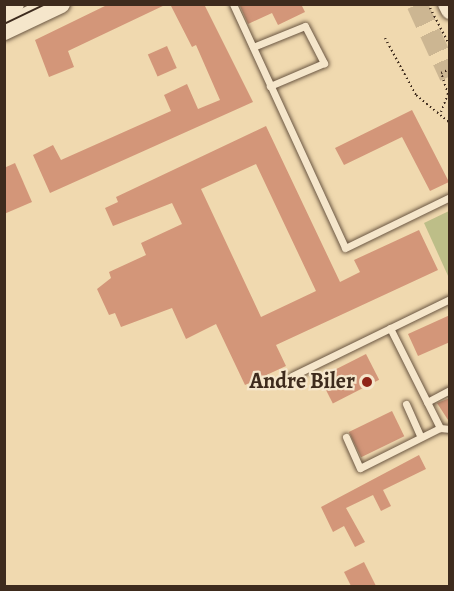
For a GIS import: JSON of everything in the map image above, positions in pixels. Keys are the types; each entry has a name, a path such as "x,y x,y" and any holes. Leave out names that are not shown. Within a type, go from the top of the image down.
{"street":[{"path":"4,9 15,4"},
{"path":"4,31 61,4"},
{"path":"447,4 450,10"}],"lane":[{"path":"4,20 38,4"},
{"path":"233,4 345,248 450,197"},
{"path":"253,47 305,26 324,63 270,86"},
{"path":"292,376 450,299"},
{"path":"390,328 440,428"},
{"path":"427,402 450,390"},
{"path":"406,404 421,437"},
{"path":"346,436 360,468 440,428 450,429"}],"path":[{"path":"429,4 450,46"},
{"path":"386,38 416,95 441,112 450,123"},
{"path":"441,112 448,94 441,74 450,69"}],"green space":[{"path":"449,211 449,278 424,223"}],"building":[{"path":"109,4 167,4 68,51 74,67 49,77 35,40"},
{"path":"170,4 204,4 253,102 50,193 33,155 53,145 61,160 171,111 164,95 187,84 198,109 220,100 196,45 192,47"},
{"path":"301,4 305,12 278,25 272,13 248,24 240,6"},
{"path":"167,46 177,68 158,76 148,55"},
{"path":"412,110 449,182 430,191 402,137 344,165 335,148"},
{"path":"266,126 340,282 360,272 354,260 419,230 438,270 276,345 286,366 245,385 216,324 186,339 172,308 121,327 115,313 109,315 97,289 111,278 109,272 146,255 141,243 182,224 172,203 113,226 105,208 118,202 116,197","holes":["256,164 316,291 261,317 201,189"]},
{"path":"15,163 32,202 4,214 4,168"},
{"path":"450,315 450,342 418,356 408,334"},
{"path":"366,354 379,380 333,403 320,378"},
{"path":"450,398 450,423 437,403"},
{"path":"392,411 404,436 361,457 349,432"},
{"path":"419,455 426,469 383,490 391,506 381,511 373,495 346,508 365,542 355,547 344,526 333,532 321,507"},
{"path":"364,562 376,586 351,586 344,572"}],"tunnel":[{"path":"417,4 450,76"}],"tram line":[{"path":"4,24 46,4"}],"place":[{"name":"Andre Biler","path":"367,382"}]}
